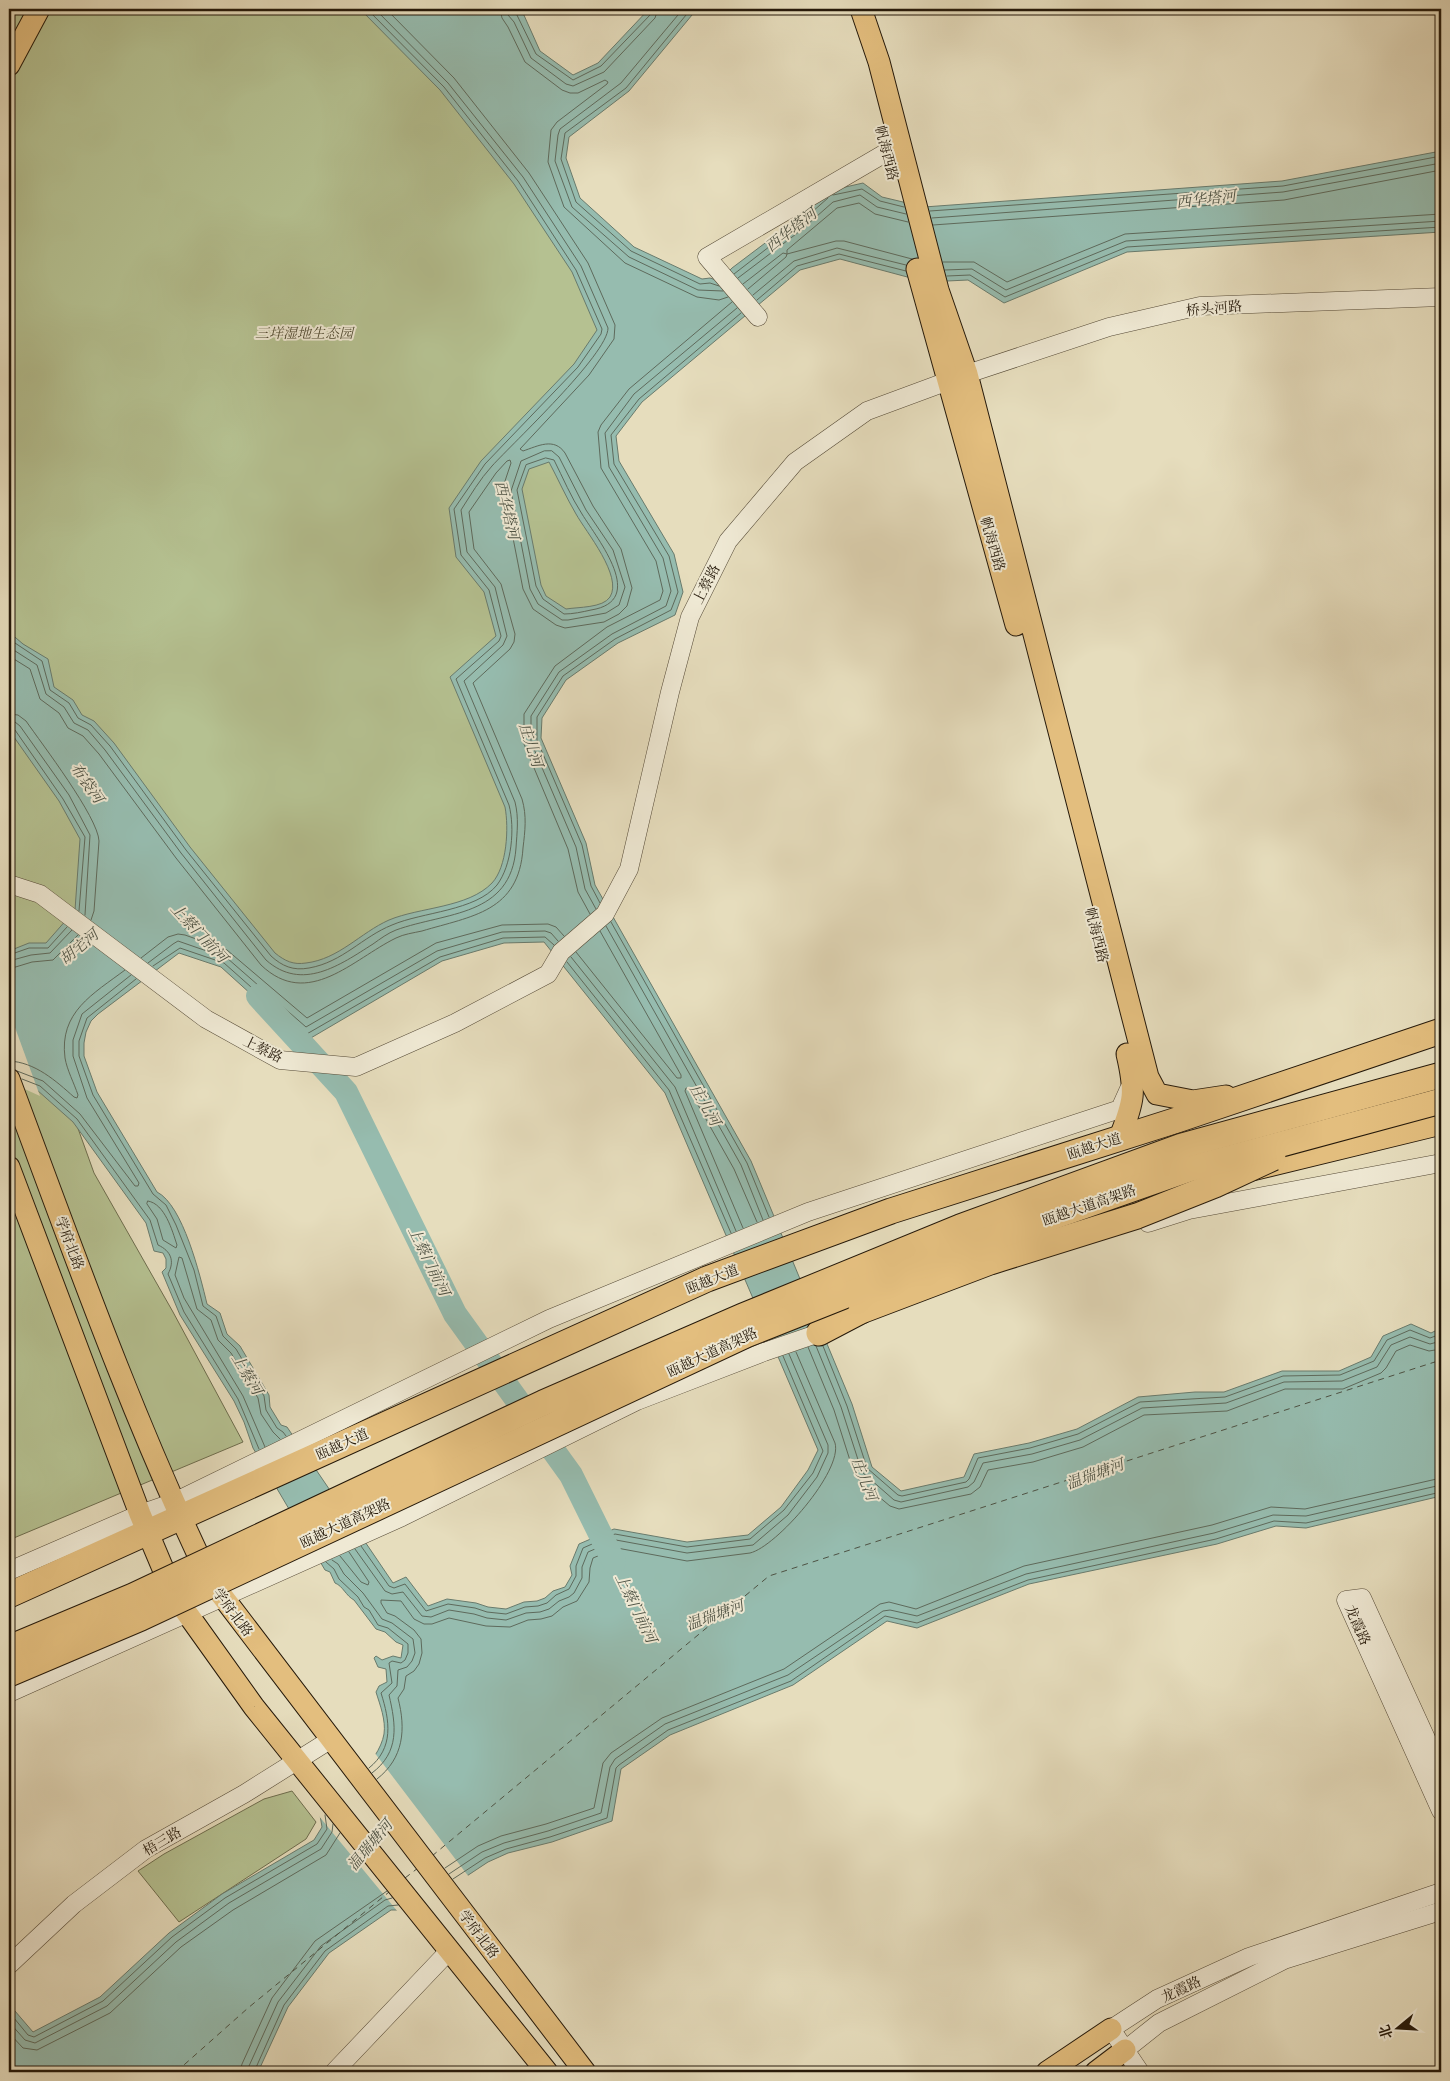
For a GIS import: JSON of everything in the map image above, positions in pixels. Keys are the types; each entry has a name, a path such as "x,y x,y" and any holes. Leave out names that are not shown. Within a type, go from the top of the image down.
{"highway":[{"name":"瓯越大道","path":"16,1591 144,1523 176,1510 252,1485 698,1283 891,1211 1314,1075 1441,1031"},
{"name":"瓯越大道高架路","path":"9,1648 133,1596 542,1403 743,1316 960,1227 1182,1146 1441,1075"},
{"name":"瓯越大道高架路","path":"9,1674 150,1614 746,1336 968,1247 1190,1169 1441,1101"},
{"path":"9,1668 181,1604 216,1588 284,1545 351,1510 491,1440 691,1349 809,1307 970,1259 1038,1232 1123,1204 1292,1157 1441,1122"},
{"path":"819,1333 861,1311 990,1262 1145,1212 1215,1185 1339,1128"}],"main road":[{"path":"9,65 39,9"},
{"name":"帆海西路","path":"845,9 894,151"},
{"name":"帆海西路","path":"861,9 879,62 894,151 904,193 957,378 1058,781 1141,1079"},
{"path":"1120,1137 1141,1079 1157,1094 1192,1101 1241,1094 1314,1075"},
{"name":"学府北路","path":"9,1079 88,1291 176,1510 216,1588 585,2072"},
{"path":"9,1167 144,1523 181,1604 254,1707 546,2072"},
{"name":"龙霞路","path":"1047,2072 1111,2029"},
{"name":"龙霞路","path":"1096,2072 1125,2050"}],"street":[{"path":"758,316 707,257 894,151"},
{"name":"桥头河路","path":"957,378 1109,327 1200,306 1441,298"},
{"name":"上蔡路","path":"9,884 40,894 206,1019 280,1060 356,1068 456,1023 548,974 561,952 605,914 629,868 670,692 690,617 728,541 795,462 867,411 957,378"},
{"path":"176,1510 549,1318 808,1212 1120,1109 1141,1079"},
{"path":"216,1588 402,1517 637,1401 764,1352 919,1300 992,1272 1189,1210 1441,1163"},
{"path":"919,1300 970,1259"},
{"path":"9,1571 144,1523"},
{"name":"龙霞路","path":"1441,1771 1362,1598 1346,1600 1441,1811"},
{"path":"9,1693 181,1604"},
{"name":"梧三路","path":"9,1965 74,1904 146,1849 244,1794 297,1761 337,1748"},
{"name":"龙霞路","path":"1111,2029 1158,1999 1249,1957 1441,1892"},
{"name":"龙霞路","path":"1125,2050 1158,2023 1284,1960 1441,1911"},
{"path":"334,2072 449,1950"},
{"path":"1111,2029 1140,2072"}],"green space":[{"name":"三垟湿地生态园","path":"9,9 435,9 644,297 585,422 641,587 511,715 573,869 310,1016 211,918 34,1006 94,1173 173,1312 243,1442 9,1540"},
{"path":"292,1791 316,1822 306,1839 179,1922 138,1871 164,1854 264,1799"}],"water":[{"path":"360,9 515,9 523,13 540,51 573,75 598,63 649,9 697,9 629,91 569,137 566,158 580,198 634,247 702,279 710,278 719,281 732,268 793,222 828,191 863,183 882,197 924,207 1282,181 1441,151 1441,232 1127,252 1004,303 968,280 926,282 840,259 800,270 642,402 616,436 619,461 674,554 683,592 675,615 618,643 566,680 542,718 541,738 586,843 595,885 751,1161 852,1404 872,1467 901,1491 964,1477 974,1454 1029,1443 1077,1429 1138,1397 1195,1392 1224,1392 1282,1371 1339,1371 1371,1357 1383,1336 1411,1324 1431,1333 1441,1328 1441,1496 1306,1528 1276,1526 1217,1544 1029,1584 917,1628 887,1621 793,1685 670,1735 621,1769 612,1821 552,1842 508,1853 488,1862 420,1907 407,1910 391,1910 329,1953 288,2007 258,2072 9,2072 9,2004 33,2032 100,1997 169,1933 222,1894 314,1840 322,1827 320,1815 358,1778 381,1745 384,1723 376,1692 379,1686 387,1682 386,1669 378,1667 374,1658 376,1656 382,1660 393,1656 401,1658 403,1645 396,1642 385,1632 376,1629 354,1600 335,1583 330,1572 325,1570 253,1448 234,1401 180,1315 162,1272 166,1268 166,1259 163,1253 154,1251 146,1223 73,1122 37,1090 9,1080 9,951 29,943 46,943 75,910 80,839 59,801 9,730 9,632 23,644 48,659 54,687 73,700 82,715 94,721 114,743 190,847 275,953 286,960 293,963 318,961 339,951 378,925 389,920 470,898 492,883 501,867 506,847 507,825 505,807 450,677 496,636 484,592 456,557 449,508 481,461 574,364 597,330 572,272 514,184 440,90","holes":["549,462 572,508 608,566 613,588 610,597 602,603 566,609 546,596 541,585 522,489 529,469","544,942 665,1093 818,1450 808,1470 781,1507 748,1535 687,1542 614,1529 579,1544 570,1566 572,1575 565,1587 553,1591 545,1598 524,1602 506,1609 447,1599 428,1606 406,1577 393,1583 287,1427 281,1425 270,1407 269,1395 240,1346 227,1334 220,1313 207,1304 195,1259 175,1211 166,1199 157,1192 97,1092 84,1056 84,1043 91,1021 98,1014 179,953 221,967 304,1042 442,961 504,943"]}],"pier":[{"path":"9,1011 40,1096 9,1082"},
{"path":"374,1752 469,1877 421,1909 407,1913 398,1912 318,1815 315,1807 322,1795 373,1756"}],"waterway":[{"name":"上蔡门前河","path":"258,996 346,1092 455,1314 571,1475 614,1562"}],"ferry route":[{"path":"432,1856 769,1576 1441,1360"},
{"path":"405,1878 418,1868"},
{"path":"176,2072 248,2008 389,1892"}],"water label":[{"name":"西华塔河","path":"1206,199"},
{"name":"西华塔河","path":"791,230"},
{"name":"西华塔河","path":"507,510"},
{"name":"庄儿河","path":"531,745"},
{"name":"布袋河","path":"87,783"},
{"name":"胡宅河","path":"79,947"},
{"name":"庄儿河","path":"705,1105"},
{"name":"上蔡河","path":"247,1374"},
{"name":"温瑞塘河","path":"1095,1474"},
{"name":"庄儿河","path":"864,1479"},
{"name":"温瑞塘河","path":"715,1615"},
{"name":"温瑞塘河","path":"370,1845"}]}
